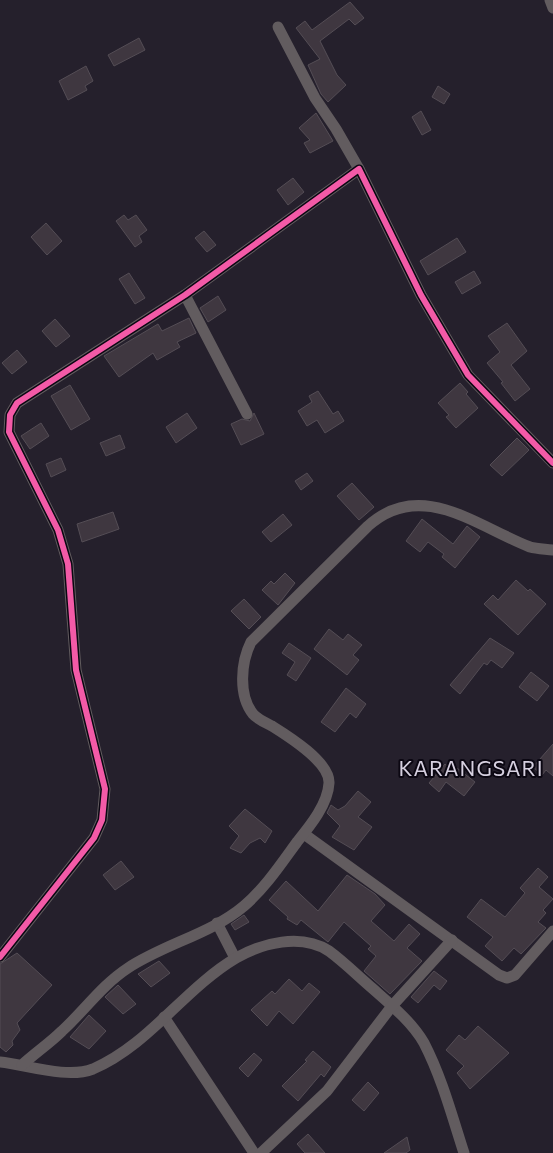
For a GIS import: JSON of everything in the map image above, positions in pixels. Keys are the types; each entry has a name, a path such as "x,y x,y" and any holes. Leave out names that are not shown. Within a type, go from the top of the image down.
{"street":[{"path":"550,0 553,8"},
{"path":"278,27 315,98 336,129 359,169 421,295 468,375 553,463"},
{"path":"0,957 94,838 102,820 105,789 76,670 68,564 58,530 4,421 17,403 185,295 359,169"},
{"path":"185,295 247,414"},
{"path":"22,1064 62,1031 102,989 128,968 217,923 244,906 268,881 304,834 328,792 328,775 324,767 315,758 286,735 254,715 248,705 243,664 250,642 368,526 380,516 394,509 419,506 443,507 532,547 553,550"},
{"path":"304,834 499,975 507,978 515,975 553,931"},
{"path":"217,923 235,958"},
{"path":"0,1062 22,1064 73,1074 92,1069 166,1021 188,994 235,958 257,948 290,940 328,950 392,1006 423,1042 443,1086 464,1153"},
{"path":"261,1153 327,1091 392,1006 452,940"},
{"path":"166,1021 254,1153"}],"building":[{"path":"350,2 364,18 355,25 349,19 320,41 337,75 346,85 328,102 321,94 308,65 320,59 296,28 305,21 312,30"},
{"path":"139,38 145,50 114,66 108,55"},
{"path":"86,66 93,81 85,86 87,90 68,100 59,81"},
{"path":"438,86 450,94 444,104 432,97"},
{"path":"421,111 431,130 422,135 412,117"},
{"path":"316,113 333,141 310,153 304,143 310,140 299,128"},
{"path":"293,178 304,192 288,205 277,190"},
{"path":"124,215 128,220 136,215 147,230 139,236 142,242 135,247 116,221"},
{"path":"46,223 62,241 47,255 31,237"},
{"path":"204,231 216,245 207,252 195,238"},
{"path":"457,238 466,252 428,275 420,261"},
{"path":"474,271 481,283 462,294 455,282"},
{"path":"129,273 145,298 135,304 119,279"},
{"path":"218,296 226,310 208,322 200,308"},
{"path":"189,318 196,333 177,342 180,347 157,360 153,353 119,377 104,356 158,324 162,331"},
{"path":"55,319 70,336 56,347 42,331"},
{"path":"507,323 527,351 511,365 530,389 515,401 501,383 503,382 487,363 500,352 488,336"},
{"path":"17,350 27,362 12,374 2,363"},
{"path":"460,383 468,392 466,394 478,408 456,428 446,417 449,415 438,403"},
{"path":"70,385 90,419 71,430 51,396"},
{"path":"318,391 333,414 338,411 344,421 325,433 317,420 307,426 298,411 312,402 309,396"},
{"path":"187,413 197,428 176,443 166,427"},
{"path":"254,413 264,434 241,445 231,424 242,419 250,421"},
{"path":"41,423 49,436 30,449 21,436"},
{"path":"120,435 125,448 106,456 100,443"},
{"path":"517,438 529,450 502,476 490,465"},
{"path":"61,458 66,470 51,477 46,464"},
{"path":"307,473 313,481 301,490 295,481"},
{"path":"352,483 374,507 359,520 337,496"},
{"path":"113,512 119,529 82,542 77,524"},
{"path":"283,514 292,525 271,542 262,532"},
{"path":"422,519 453,544 467,526 480,537 455,568 442,557 444,554 428,542 420,552 406,541"},
{"path":"285,573 295,583 278,605 262,590 271,581 274,584"},
{"path":"516,580 528,591 530,589 546,604 518,635 484,604 493,595 498,600"},
{"path":"244,599 261,617 249,629 231,611"},
{"path":"329,629 343,640 348,634 362,645 353,655 359,660 347,675 314,649"},
{"path":"490,638 514,653 502,668 491,660 487,665 484,663 460,694 450,685"},
{"path":"289,643 311,658 296,681 287,675 295,662 282,653"},
{"path":"531,672 549,686 537,701 519,687"},
{"path":"346,688 366,704 356,718 350,713 335,732 321,722"},
{"path":"553,744 553,776 546,770 542,775 533,767"},
{"path":"445,764 454,772 457,768 475,782 464,796 446,782 439,792 429,783"},
{"path":"358,791 371,802 358,817 372,827 354,850 332,837 340,826 327,813 331,805 338,810 345,806"},
{"path":"245,809 272,831 265,843 260,838 250,843 241,853 230,848 239,836 229,826"},
{"path":"121,861 134,877 115,890 103,875"},
{"path":"538,868 548,877 539,887 553,899 543,910 546,913 538,922 546,928 521,954 514,948 502,961 485,946 493,937 467,917 481,899 505,917 525,893 520,888"},
{"path":"347,875 375,894 385,905 371,921 394,941 409,924 420,934 407,948 422,961 390,994 364,971 376,956 368,949 371,946 344,922 328,942 301,920 297,925 287,919 288,917 269,900 286,881 318,911"},
{"path":"244,915 249,922 235,930 231,924"},
{"path":"17,953 52,985 17,1023 20,1030 12,1041 13,1045 6,1052 0,1047 0,964"},
{"path":"159,961 170,973 151,987 138,974"},
{"path":"434,971 447,981 440,990 434,985 418,1003 411,997"},
{"path":"289,979 302,991 309,983 320,992 293,1024 279,1011 267,1026 251,1010 272,991 275,994"},
{"path":"118,985 136,1004 123,1014 105,997"},
{"path":"89,1015 106,1031 89,1049 70,1037"},
{"path":"478,1026 509,1053 470,1089 457,1073 464,1066 446,1050 459,1035 465,1040"},
{"path":"313,1051 331,1067 324,1077 321,1074 298,1101 282,1086 307,1061 305,1060"},
{"path":"254,1053 262,1060 248,1077 239,1068"},
{"path":"368,1082 379,1093 364,1111 352,1100"},
{"path":"308,1134 325,1153 305,1153 297,1144"},
{"path":"407,1137 410,1150 406,1153 384,1153"}],"cycle path":[{"path":"0,957 94,838 102,820 105,789 76,670 68,564 58,530 9,432 10,415 17,403 185,295 359,169 421,295 468,375 553,463"}],"district":[{"name":"KARANGSARI","path":"471,769"}]}
